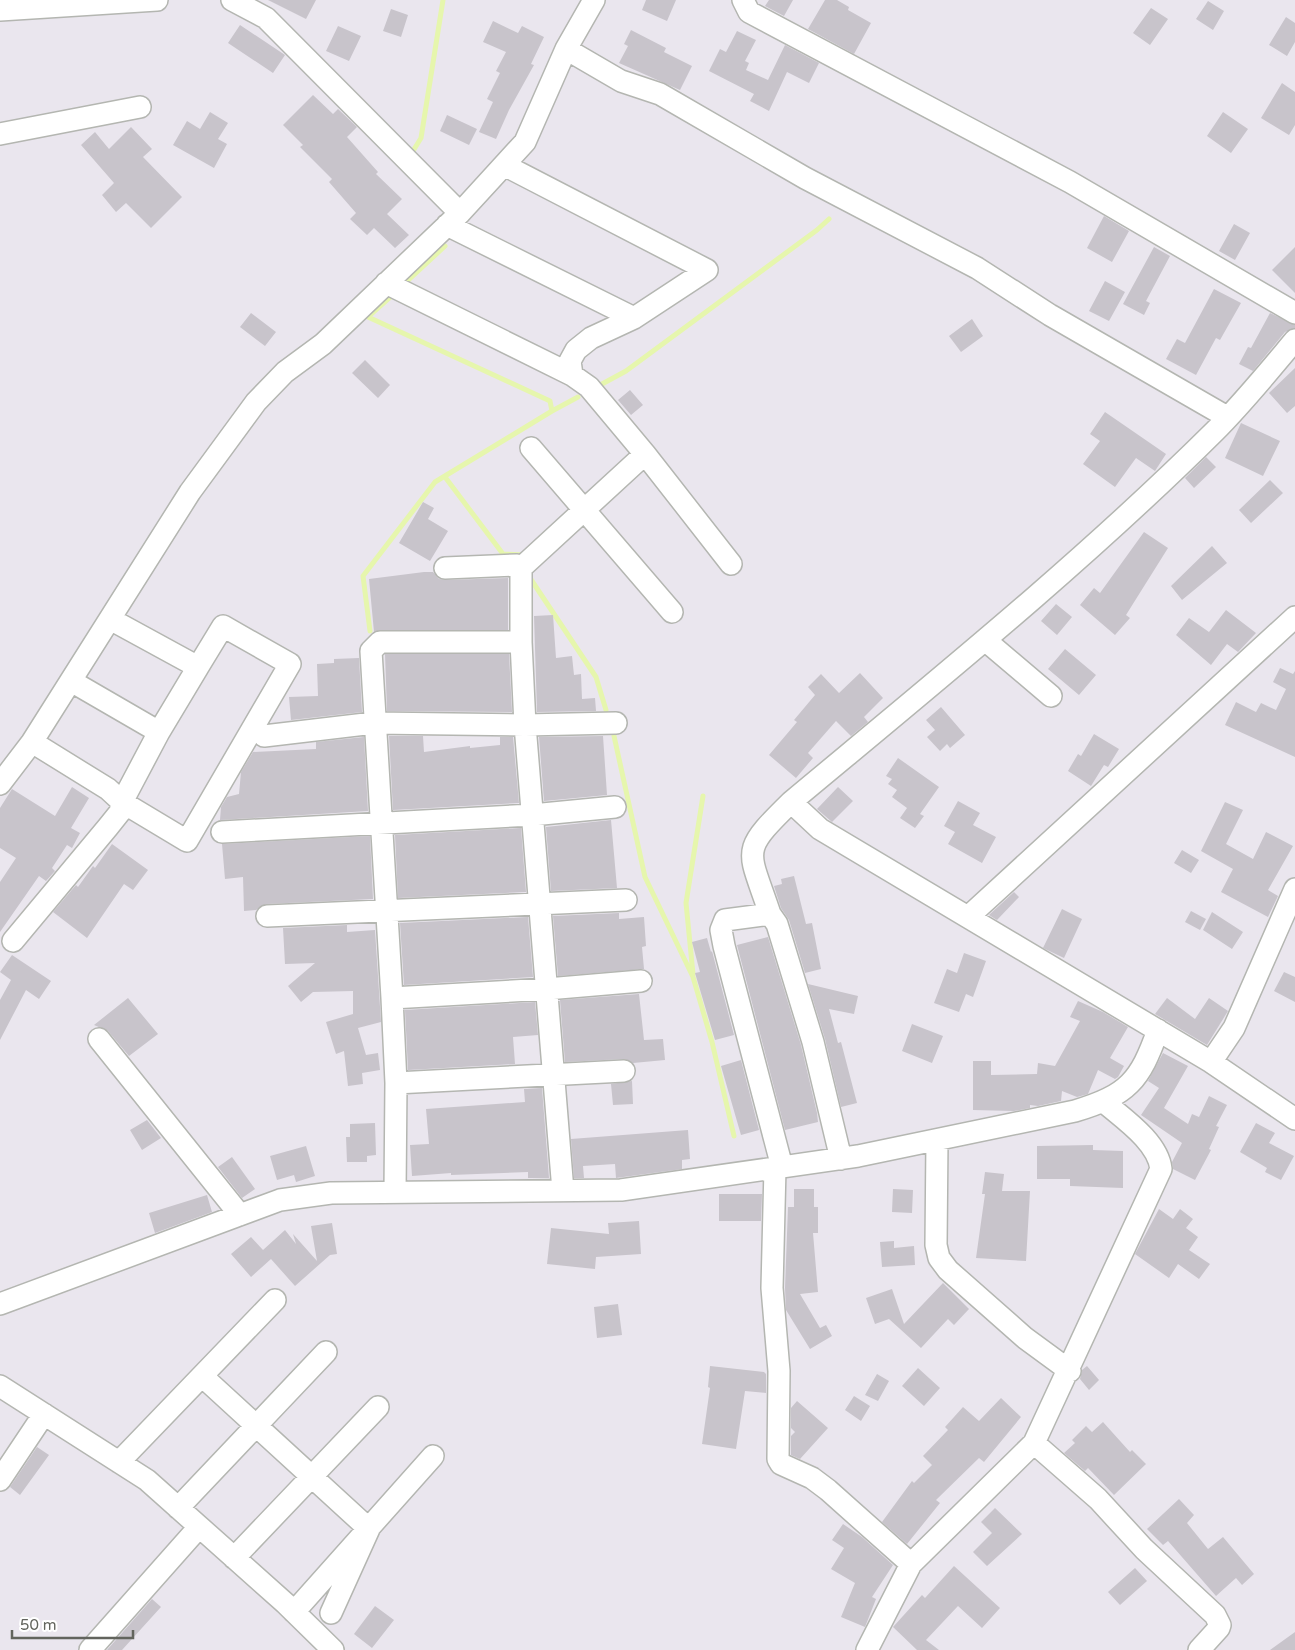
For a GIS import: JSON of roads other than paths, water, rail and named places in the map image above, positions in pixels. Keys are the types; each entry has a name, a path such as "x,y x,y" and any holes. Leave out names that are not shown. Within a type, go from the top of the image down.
{"street":[{"path":"0,10 157,0"},
{"path":"232,0 266,18 453,219 634,318"},
{"path":"0,784 32,742 190,492 256,402 284,372 323,344 453,219 525,142 566,49 594,0"},
{"path":"742,0 749,12 1070,182 1295,313"},
{"path":"566,49 621,81 660,94 804,178 977,268 1050,315 1227,417"},
{"path":"0,134 140,106"},
{"path":"504,165 708,270 634,318 592,338 576,350 570,361 572,375"},
{"path":"386,283 572,375 589,387 732,564"},
{"path":"841,1159 814,1042 777,924 770,914 751,852 756,838 791,802 985,640 1116,526 1227,417 1295,340"},
{"path":"531,448 672,612"},
{"path":"563,1190 525,725 521,642 521,568 645,454"},
{"path":"445,568 516,565 521,568"},
{"path":"968,917 1295,617"},
{"path":"110,619 198,666"},
{"path":"13,941 120,812 122,802 159,732 223,626 290,664 187,841 122,802 108,789 32,742"},
{"path":"985,640 1051,696"},
{"path":"395,1192 396,1083 371,651 380,642 521,642"},
{"path":"70,681 159,732"},
{"path":"264,736 374,723 525,725 616,723"},
{"path":"791,802 820,829 1211,1062 1295,1119"},
{"path":"222,832 532,815 615,807"},
{"path":"1211,1062 1234,1028 1295,888"},
{"path":"267,916 386,909 540,905 626,900"},
{"path":"770,914 725,920 721,930 778,1168 772,1288 779,1371 778,1459 781,1464 812,1478 828,1490 911,1564"},
{"path":"392,998 547,989 641,981"},
{"path":"0,1304 280,1200 331,1193 621,1190 841,1159 1075,1111 1104,1102 1127,1087 1138,1076 1148,1060 1158,1030"},
{"path":"99,1039 240,1215"},
{"path":"396,1083 624,1071"},
{"path":"867,1650 911,1564 1034,1443 1070,1370 1161,1169 1160,1163 1141,1133 1104,1102"},
{"path":"937,1140 936,1245 939,1258 948,1270 1025,1338 1070,1370"},
{"path":"119,1462 275,1300"},
{"path":"178,1508 326,1352"},
{"path":"202,1376 369,1529"},
{"path":"0,1386 147,1480 294,1612 333,1650"},
{"path":"234,1558 378,1407"},
{"path":"0,1480 44,1414"},
{"path":"1034,1443 1098,1499 1144,1549 1215,1615 1220,1625 1219,1628 1199,1650"},
{"path":"294,1612 433,1456"},
{"path":"90,1650 198,1527"},
{"path":"331,1613 369,1529"}],"waterway":[{"path":"413,151 421,138 443,0"},
{"path":"602,384 626,371 817,230 829,219"},
{"path":"403,285 445,246"},
{"path":"395,293 368,317 550,401 552,411 578,397"},
{"path":"370,631 363,576 435,482 552,411"},
{"path":"445,477 503,554 525,555"},
{"path":"530,578 596,677 606,710"},
{"path":"614,736 645,877 693,977 712,1042 734,1136"},
{"path":"693,974 686,903 703,796"}]}
